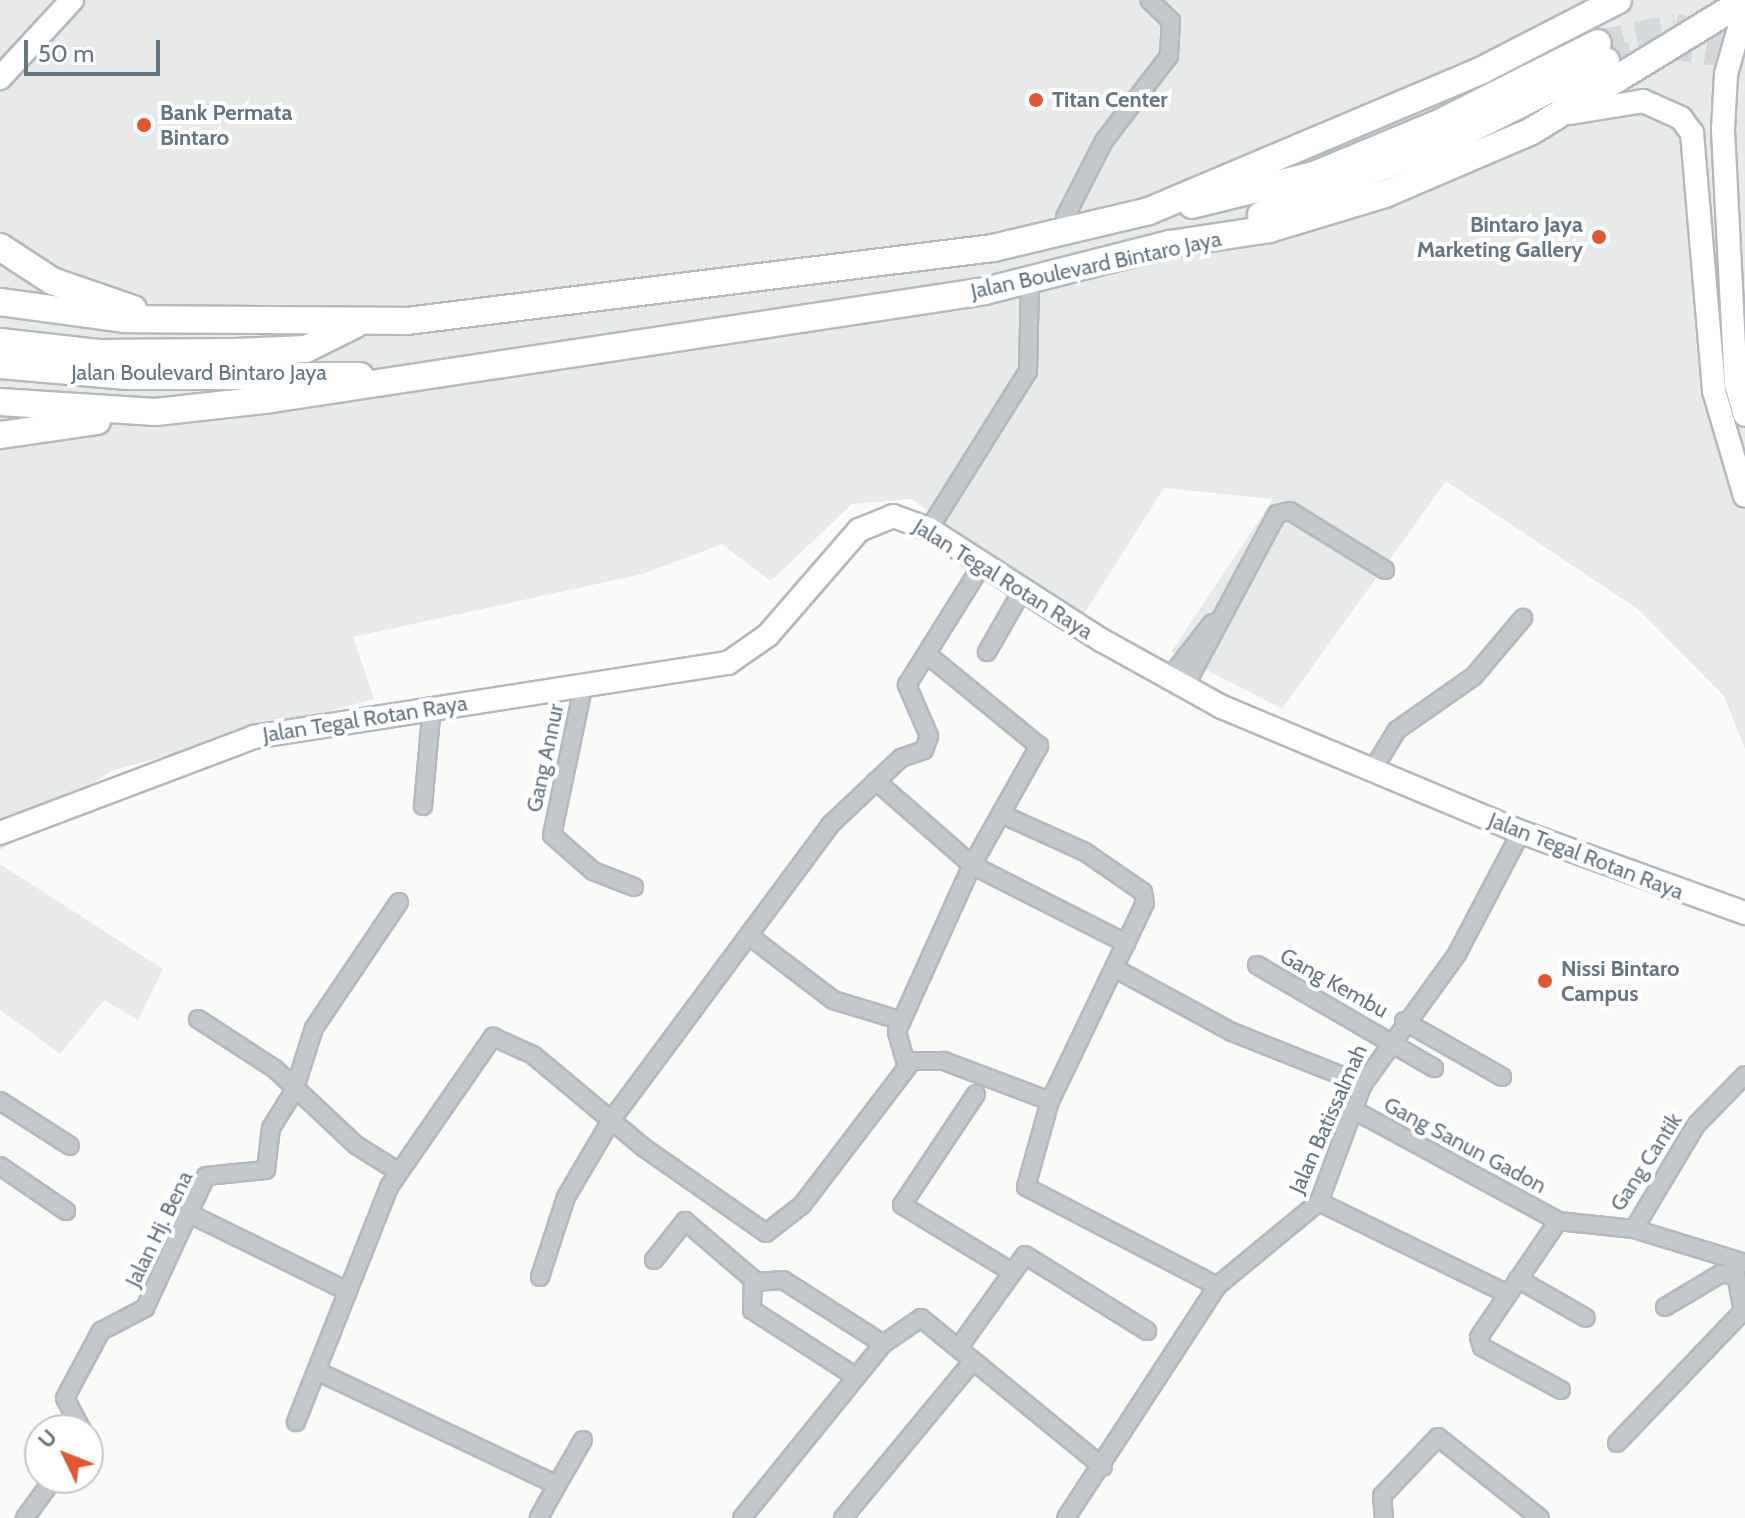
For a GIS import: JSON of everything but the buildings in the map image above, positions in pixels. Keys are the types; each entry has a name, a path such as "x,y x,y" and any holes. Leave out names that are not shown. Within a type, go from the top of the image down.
{"main road":[{"path":"0,78 72,0"},
{"name":"Jalan Boulevard Bintaro Jaya","path":"0,302 75,315 360,322 754,282 1067,233 1149,211 1482,70 1617,0"},
{"name":"Jalan Boulevard Bintaro Jaya","path":"0,402 156,412 398,379 1030,282 1170,244 1334,211 1570,113 1745,0"},
{"path":"1745,7 1726,74 1723,130 1736,384 1745,415"},
{"path":"1149,211 1314,175 1602,52 1400,162 1170,244"},
{"path":"1570,113 1643,101 1681,118 1692,133 1714,391 1745,496"},
{"path":"1692,133 1705,122 1723,130"},
{"path":"0,247 52,281 162,316"},
{"name":"Jalan Boulevard Bintaro Jaya","path":"0,365 128,376 236,363 306,349 360,322"},
{"name":"Jalan Boulevard Bintaro Jaya","path":"0,342 398,379"},
{"path":"0,435 156,412"},
{"name":"Jalan Tegal Rotan Raya","path":"0,833 254,737 432,706 583,688 728,663 768,635 859,530 893,516 929,529 1022,591 1176,684 1372,771 1521,832 1745,913"}],"street":[{"path":"1067,233 1065,217 1104,141 1169,56 1171,21 1149,0"},
{"path":"929,529 1028,371 1030,282"},
{"path":"1176,684 1270,521 1284,511 1385,570"},
{"path":"540,1277 566,1197 612,1119 752,938 830,825 901,758 924,750 929,736 907,685 929,656 982,565"},
{"path":"987,652 1022,591"},
{"path":"1372,771 1397,730 1474,676 1523,618"},
{"path":"907,1067 895,1040 902,1021 972,865 1039,746 929,656"},
{"name":"Gang Annur","path":"583,688 552,835 593,871 634,887"},
{"path":"423,806 432,706"},
{"path":"876,781 972,865 1126,943"},
{"path":"1001,814 1085,852 1143,892 1126,943 1050,1101 1026,1180 1030,1194 1217,1286"},
{"name":"Jalan Batissalmah","path":"1066,1518 1103,1467 1217,1286 1319,1202 1363,1084 1390,1039 1457,954 1521,832"},
{"name":"Jalan Hj. Bena","path":"74,1414 65,1398 103,1329 145,1308 211,1172 266,1170 271,1128 294,1091 314,1028 399,902"},
{"path":"752,938 833,1000 902,1021"},
{"name":"Gang Kembu","path":"1257,965 1390,1039 1434,1068"},
{"path":"1114,968 1232,1032 1363,1084"},
{"path":"198,1019 266,1062 294,1091 399,1172"},
{"path":"1404,1021 1502,1077"},
{"path":"296,1422 319,1372 347,1291 399,1172 493,1037 518,1044 612,1119 771,1233 802,1205 907,1067 925,1057 944,1061 1050,1101"},
{"name":"Gang Cantik","path":"1558,1221 1634,1229 1696,1125 1745,1075"},
{"path":"976,1094 902,1205 1010,1271"},
{"path":"0,1101 70,1146"},
{"name":"Gang Sanun Gadon","path":"1352,1109 1558,1221"},
{"path":"0,1166 66,1211"},
{"path":"1319,1202 1508,1294"},
{"path":"190,1214 347,1291"},
{"path":"654,1260 685,1221 755,1282 783,1280 883,1344"},
{"path":"1558,1221 1479,1342 1561,1390"},
{"path":"1634,1229 1742,1267"},
{"path":"959,1347 1010,1271 1025,1255 1147,1331"},
{"path":"1665,1307 1720,1274 1742,1267"},
{"path":"1617,1443 1744,1312 1742,1267"},
{"path":"1518,1279 1586,1318"},
{"path":"755,1282 752,1310 855,1376"},
{"path":"742,1518 883,1344 921,1318 1103,1467"},
{"path":"843,1518 972,1362"},
{"path":"319,1372 557,1485"},
{"path":"1384,1518 1382,1496 1438,1437 1540,1518"},
{"path":"539,1518 583,1440"},
{"path":"25,1518 42,1494"}],"shaded area":[{"path":"0,0 1745,0 1745,749 1724,696 1638,609 1446,481 1282,709 1171,652 1273,499 1164,488 1082,617 911,499 852,504 771,581 722,544 643,574 353,637 374,699 111,771 0,850"},
{"path":"0,864 163,969 138,1020 104,1000 60,1054 0,1010"}],"tunnel":[{"path":"1598,43 1675,27 1745,42"},
{"path":"1606,61 1667,46 1738,56"}],"place":[{"name":"Titan Center","path":"1036,100"},
{"name":"Bank Permata Bintaro","path":"144,125"},
{"name":"Bintaro Jaya Marketing Gallery","path":"1599,237"},
{"name":"Nissi Bintaro Campus","path":"1545,981"}]}
